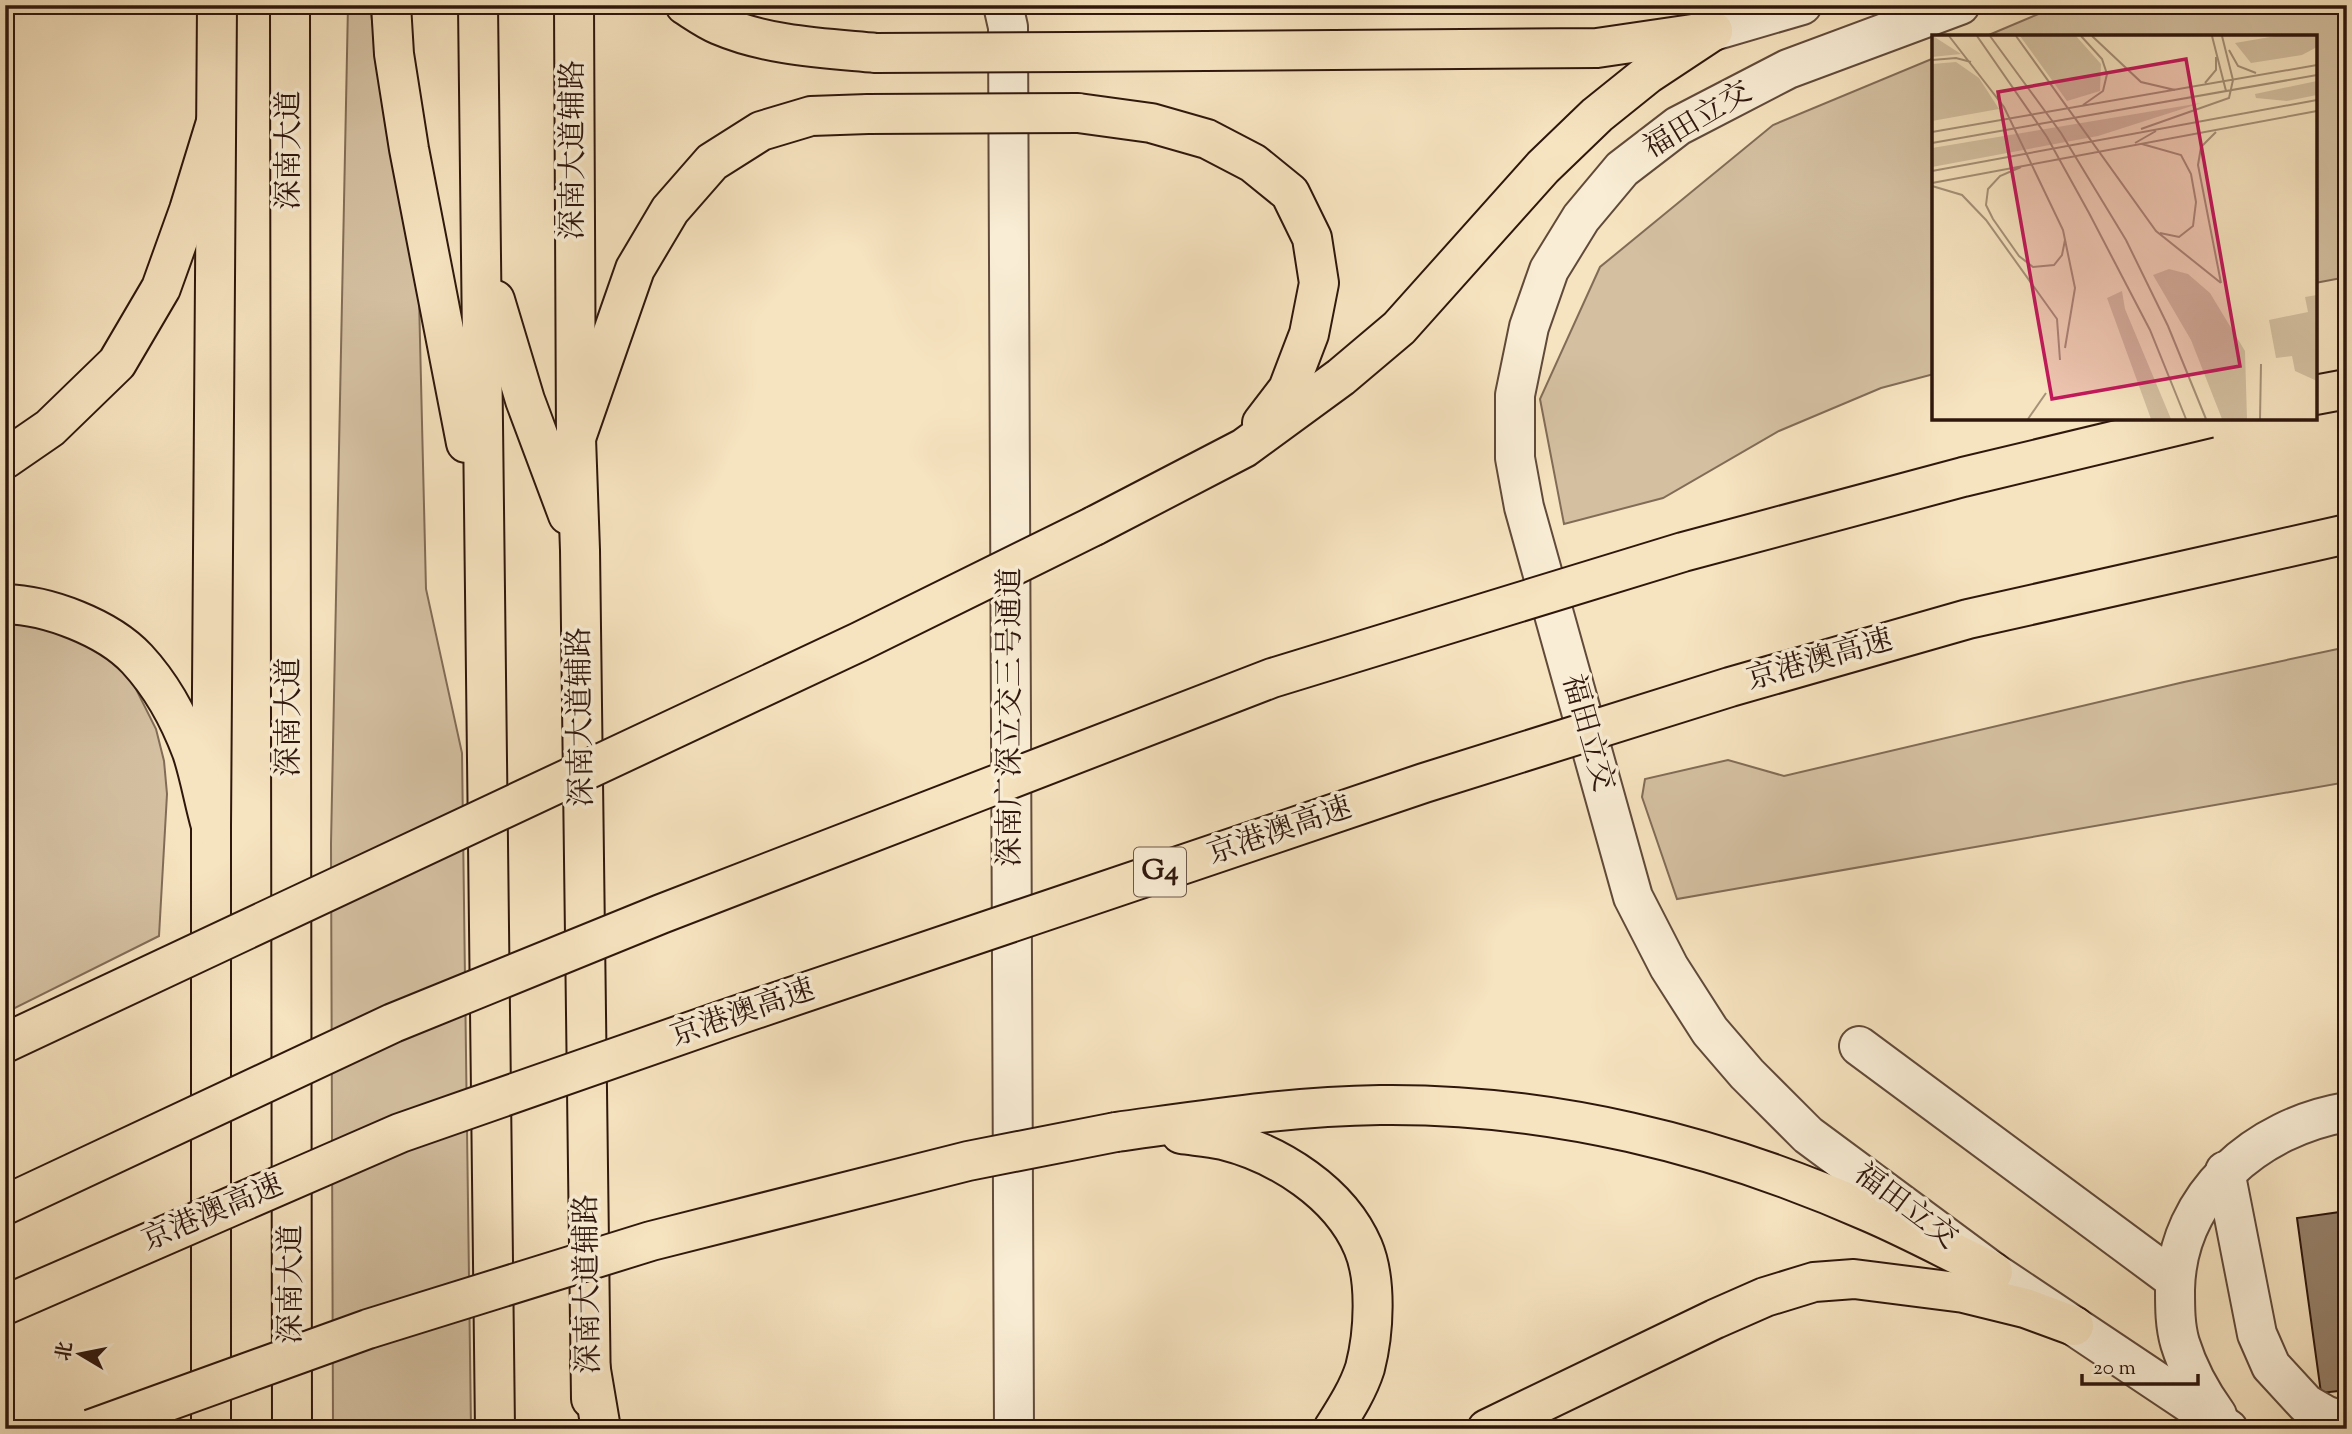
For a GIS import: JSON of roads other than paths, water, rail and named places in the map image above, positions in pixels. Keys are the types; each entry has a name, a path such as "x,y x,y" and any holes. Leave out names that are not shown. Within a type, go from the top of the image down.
{"main road":[{"path":"211,1429 211,826 217,5"},
{"name":"深南大道","path":"290,5 292,1429"},
{"path":"391,5 394,54 409,149 485,541"},
{"path":"478,5 495,1429"},
{"name":"深南大道辅路","path":"574,5 576,438 580,550 591,1429"},
{"path":"685,5 718,24 763,39 804,47 876,53 1597,48 1713,31"},
{"path":"5,1043 859,642 1094,526 1244,448 1341,377 1399,328 1542,167 1597,114 1648,74 1713,31"},
{"path":"576,438 635,269 670,210 712,162 761,131 811,116 1078,113 1151,123 1207,139 1253,163 1290,192 1312,238 1319,283 1309,334 1288,389 1244,448"},
{"path":"5,459 50,428 117,363 161,288 216,122"},
{"path":"481,237 498,311 525,400 580,550"},
{"path":"2317,396 2347,389"},
{"path":"5,1205 393,1023 661,914 1272,678 1683,552 1963,477 2201,420"},
{"name":"京港澳高速","path":"5,1305 400,1133 751,1010 1424,783 1730,687 1968,619 2347,534"},
{"path":"5,604 59,614 92,626 136,658 166,699 192,753 211,826"},
{"path":"90,1429 368,1329 651,1241 968,1161 1116,1132 1258,1112 1380,1105 1473,1109 1630,1131 1738,1161 1868,1212 1993,1272"},
{"path":"1116,1132 1177,1133 1212,1139 1264,1155 1295,1171 1321,1192 1345,1217 1363,1247 1372,1286 1372,1327 1365,1368 1349,1404 1333,1429"},
{"path":"1487,1429 1715,1319 1765,1297 1814,1282 1854,1279 1964,1293 2025,1308 2074,1325"},
{"path":"590,1364 601,1429"}],"street":[{"name":"深南广深立交三号通道","path":"1003,5 1008,27 1014,1429"},
{"path":"1713,31 1802,5"},
{"name":"福田立交","path":"1959,5 1777,74 1678,126 1622,169 1581,218 1549,270 1529,327 1515,395 1515,458 1524,507 1633,897 1669,967 1710,1031 1747,1074 1808,1135 1993,1272 2227,1429"},
{"path":"1860,1046 2175,1280"},
{"path":"2227,1429 2190,1371 2179,1341 2175,1280 2179,1252 2188,1226 2204,1197 2225,1171 2250,1152 2302,1123 2347,1112"},
{"path":"2225,1171 2257,1334 2271,1366 2306,1404 2347,1423"}]}
